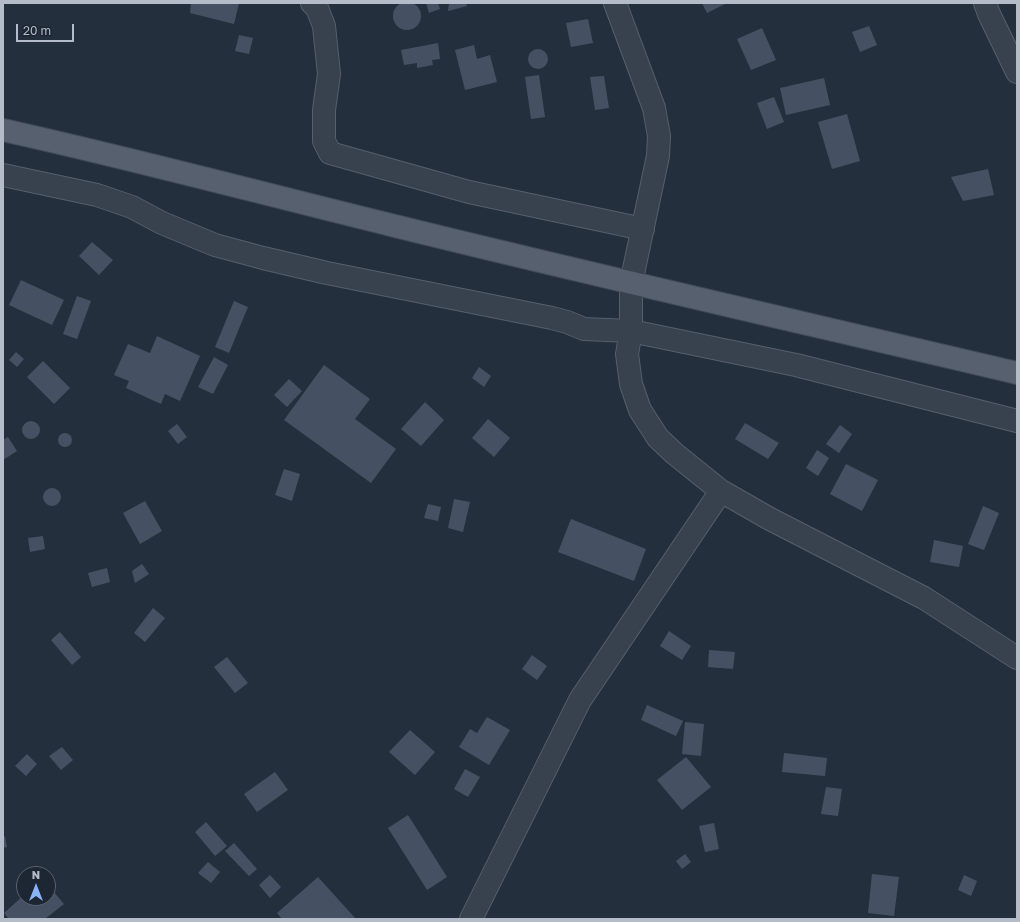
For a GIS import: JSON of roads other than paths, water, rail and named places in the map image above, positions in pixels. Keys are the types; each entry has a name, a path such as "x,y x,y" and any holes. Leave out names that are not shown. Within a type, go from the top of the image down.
{"main road":[{"path":"3,130 88,149 402,228 630,283 1017,373"}],"street":[{"path":"312,3 317,8 324,26 329,74 324,110 324,141 330,153 469,192 642,229"},
{"path":"615,3 654,108 659,136 658,156 630,283 631,331 628,354 631,384 640,410 658,438 675,454 721,491 770,519 924,598 1017,658"},
{"path":"985,3 1017,72"},
{"path":"3,175 97,195 132,207 162,223 215,245 263,258 327,273 552,318 584,329 631,331 796,365 1017,421"},
{"path":"470,919 580,700 721,491"}]}
